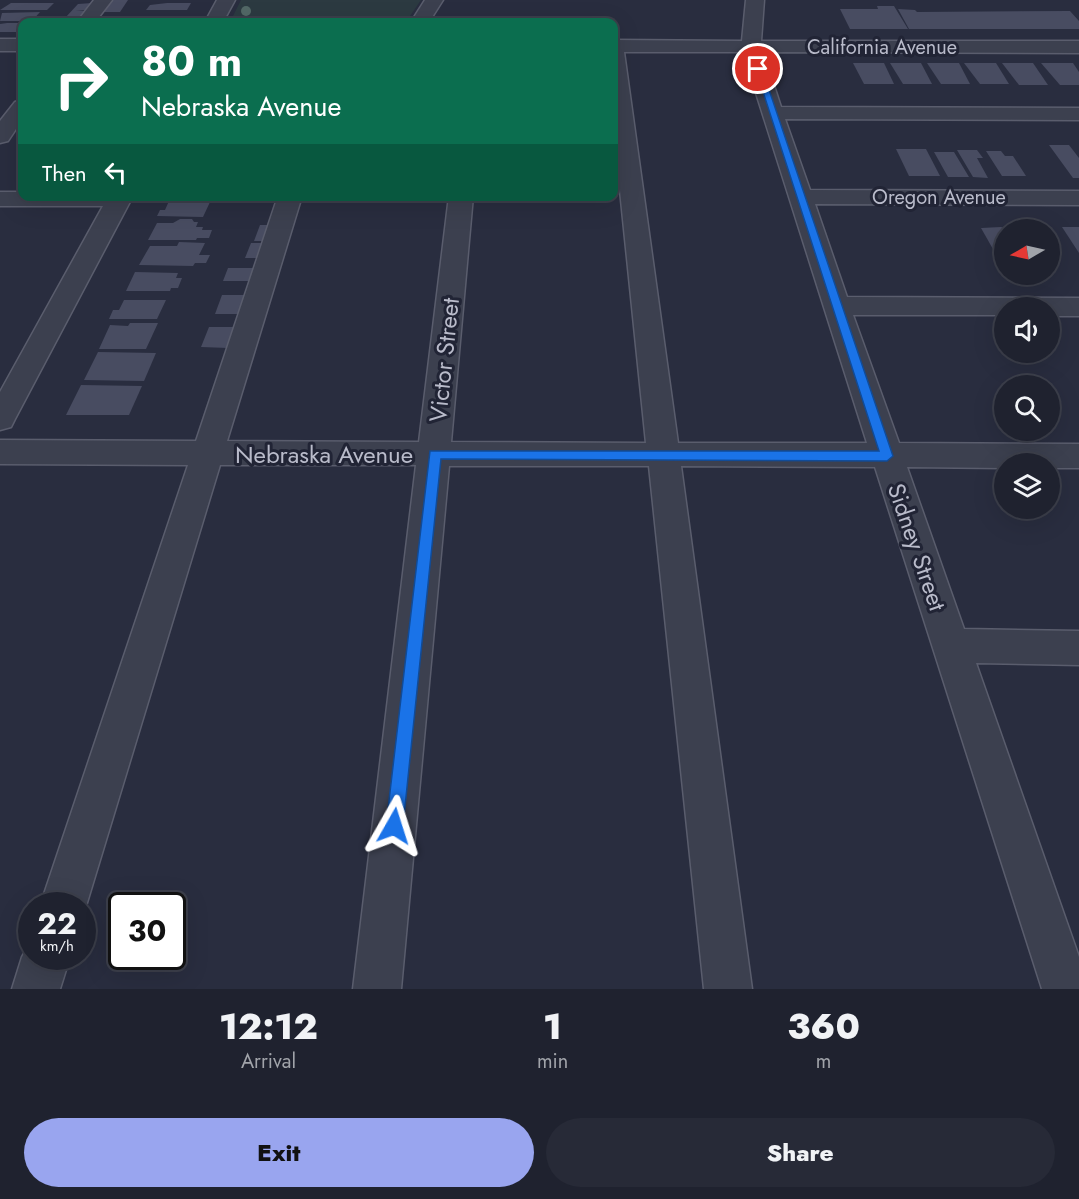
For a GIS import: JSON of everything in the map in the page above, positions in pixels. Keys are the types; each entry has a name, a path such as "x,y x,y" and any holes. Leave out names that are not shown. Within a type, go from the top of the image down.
{"street":[{"path":"89,18 103,0"},
{"path":"216,18 226,0"},
{"path":"423,18 434,0"},
{"name":"Sidney Street","path":"755,0 751,46 772,113 951,646 1065,944 1066,989"},
{"path":"0,45 18,45"},
{"name":"California Avenue","path":"618,46 1079,47"},
{"path":"618,79 728,989"},
{"path":"0,136 14,109"},
{"path":"772,113 1079,114"},
{"name":"Oregon Avenue","path":"800,197 1079,198"},
{"path":"0,198 18,198"},
{"path":"0,419 118,201"},
{"path":"68,892 288,201"},
{"name":"Victor Street","path":"377,989 460,201"},
{"path":"836,306 1079,307"},
{"name":"Nebraska Avenue","path":"0,452 1079,456"},
{"path":"951,646 1079,648"},
{"path":"36,989 42,970"}],"shaded area":[{"path":"241,0 421,0 409,18 232,18"}],"building":[{"path":"112,0 128,0 120,12 103,12"},
{"path":"11,3 54,3 47,10 0,10"},
{"path":"92,3 88,10 76,10 87,11 82,18 65,18 78,4"},
{"path":"191,3 187,10 146,10 150,5"},
{"path":"877,6 894,6 908,29 850,29 840,9 878,9"},
{"path":"898,9 917,12 1070,11 1079,21 1079,29 909,29"},
{"path":"40,12 35,18 18,18 18,21 0,21 2,13"},
{"path":"18,23 18,32 0,32 0,24"},
{"path":"853,63 884,63 894,84 864,84"},
{"path":"890,63 921,63 932,84 903,84"},
{"path":"927,63 959,63 970,84 941,84"},
{"path":"964,63 996,63 1009,84 980,84"},
{"path":"1002,63 1033,63 1048,85 1019,85"},
{"path":"1041,63 1073,63 1079,72 1079,85 1060,85"},
{"path":"1049,145 1069,145 1079,158 1079,178 1073,178"},
{"path":"896,149 926,149 940,176 909,176"},
{"path":"957,150 977,150 983,158 977,158 988,178 973,177"},
{"path":"986,151 1001,151 1005,156 1013,156 1026,176 1002,176"},
{"path":"934,152 954,152 969,177 948,177"},
{"path":"169,201 210,202 203,217 157,216 160,210 165,210"},
{"path":"180,219 192,219 198,222 196,227 203,227 202,230 212,230 209,238 148,240 157,223 173,223"},
{"path":"260,225 273,225 267,241 254,241"},
{"path":"994,227 994,251 981,228"},
{"path":"1062,227 1079,227 1079,253"},
{"path":"179,242 205,243 199,255 210,255 206,263 195,263 193,266 139,265 150,246 177,246"},
{"path":"251,243 267,243 261,258 245,258"},
{"path":"228,268 256,268 251,281 223,281"},
{"path":"135,272 178,273 176,278 182,278 178,288 171,288 170,291 126,291"},
{"path":"222,295 248,295 241,314 215,314"},
{"path":"124,300 166,300 157,319 109,319 113,310 119,310"},
{"path":"130,323 158,323 146,349 99,349 110,325 128,326"},
{"path":"209,327 235,327 228,348 201,347"},
{"path":"98,352 156,353 144,381 84,380"},
{"path":"81,385 142,386 129,415 66,415"}],"route":[{"path":"394,826 435,454 887,456 758,69"}]}
